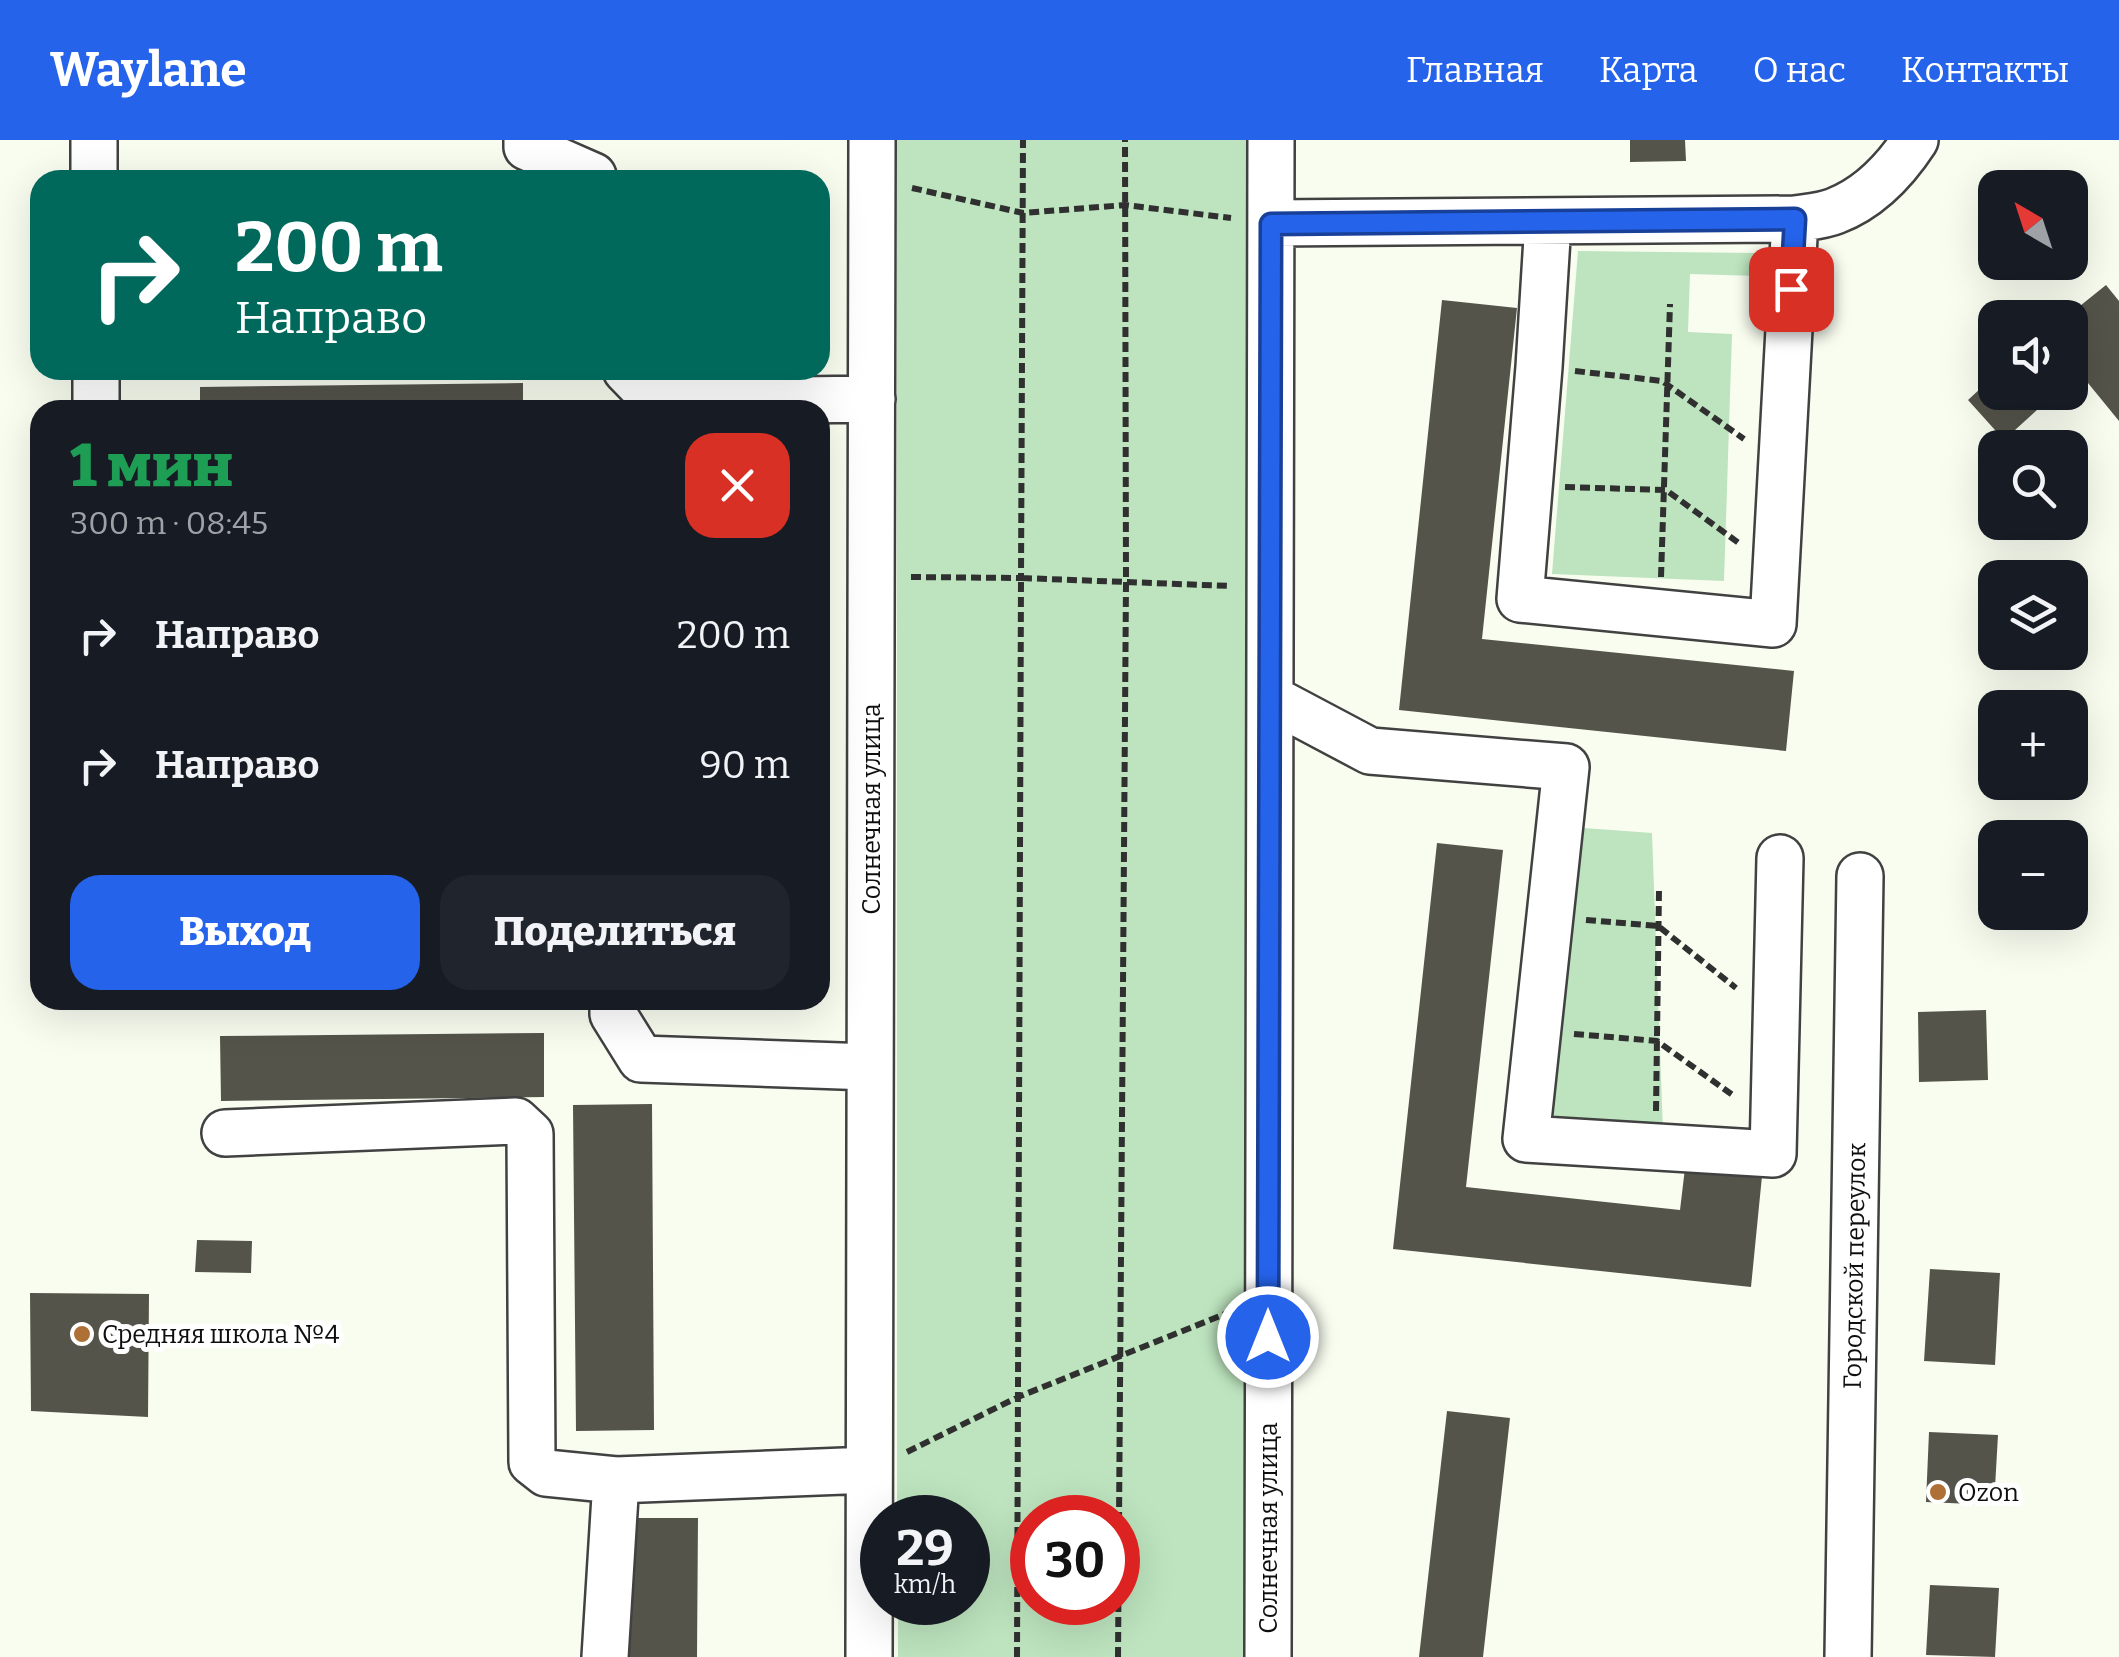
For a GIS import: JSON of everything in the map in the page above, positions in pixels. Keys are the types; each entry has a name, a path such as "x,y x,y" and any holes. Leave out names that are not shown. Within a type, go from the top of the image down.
{"street":[{"path":"94,140 94,170"},
{"path":"527,140 527,148 579,170"},
{"name":"Солнечная улица","path":"1268,1657 1271,140"},
{"path":"1271,224 1795,219 1834,212 1866,194 1900,163 1915,140"},
{"name":"Солнечная улица","path":"869,1657 872,159"},
{"path":"1548,222 1520,600 1773,624 1795,219"},
{"path":"636,380 655,400"},
{"path":"830,400 872,400"},
{"path":"1270,698 1370,751 1566,767 1526,1139 1773,1154 1780,858"},
{"name":"Городской переулок","path":"1848,1657 1860,876"},
{"path":"613,1010 641,1059 870,1067"},
{"path":"225,1133 516,1121 530,1134 532,1462 546,1473 616,1480 869,1470"},
{"path":"605,1657 616,1480"}],"path":[{"path":"1017,1657 1024,140"},
{"path":"1118,1657 1126,582 1124,140"},
{"path":"872,159 1023,212 1125,206 1271,224"},
{"path":"1660,613 1670,304"},
{"path":"1539,367 1662,381 1780,465"},
{"path":"1529,486 1666,490 1776,571"},
{"path":"871,577 1021,578 1270,588"},
{"path":"1655,1147 1658,888"},
{"path":"1550,916 1658,926 1776,1019"},
{"path":"1538,1030 1657,1041 1773,1124"},
{"path":"869,1470 1018,1397 1268,1297"}],"green space":[{"path":"897,140 1249,140 1245,1657 898,1657 898,1625 990,1625 990,1495 897,1495"},
{"path":"1578,251 1757,253 1757,276 1690,274 1688,332 1732,334 1724,581 1552,574"},
{"path":"1584,828 1652,833 1663,1132 1551,1119"}],"building":[{"path":"1630,140 1685,140 1686,161 1630,162"},
{"path":"2106,285 2119,301 2119,421 2088,383 2087,300"},
{"path":"1442,300 1517,308 1482,639 1794,671 1786,751 1399,710"},
{"path":"523,383 523,400 200,400 200,387"},
{"path":"1978,391 1978,410 2037,410 2015,430 1995,430 1968,400"},
{"path":"1437,843 1503,850 1466,1187 1680,1210 1685,1168 1762,1176 1751,1287 1393,1249"},
{"path":"1986,1010 1988,1080 1919,1082 1918,1012"},
{"path":"544,1033 544,1097 221,1101 220,1036"},
{"path":"652,1104 654,1430 576,1431 573,1105"},
{"path":"197,1240 252,1241 251,1273 195,1272"},
{"path":"1930,1269 2000,1273 1995,1365 1924,1361"},
{"path":"30,1293 149,1294 148,1417 31,1411"},
{"path":"1447,1411 1510,1418 1483,1657 1419,1657"},
{"path":"1929,1432 1998,1435 1994,1505 1926,1502"},
{"path":"628,1518 698,1518 697,1657 627,1657"},
{"path":"1930,1585 1999,1588 1995,1657 1926,1655"}],"place":[{"name":"Средняя школа №4","path":"82,1334"},
{"name":"Ozon","path":"1938,1492"}],"route":[{"path":"1268,1337 1271,224 1795,219 1791,289"}]}
